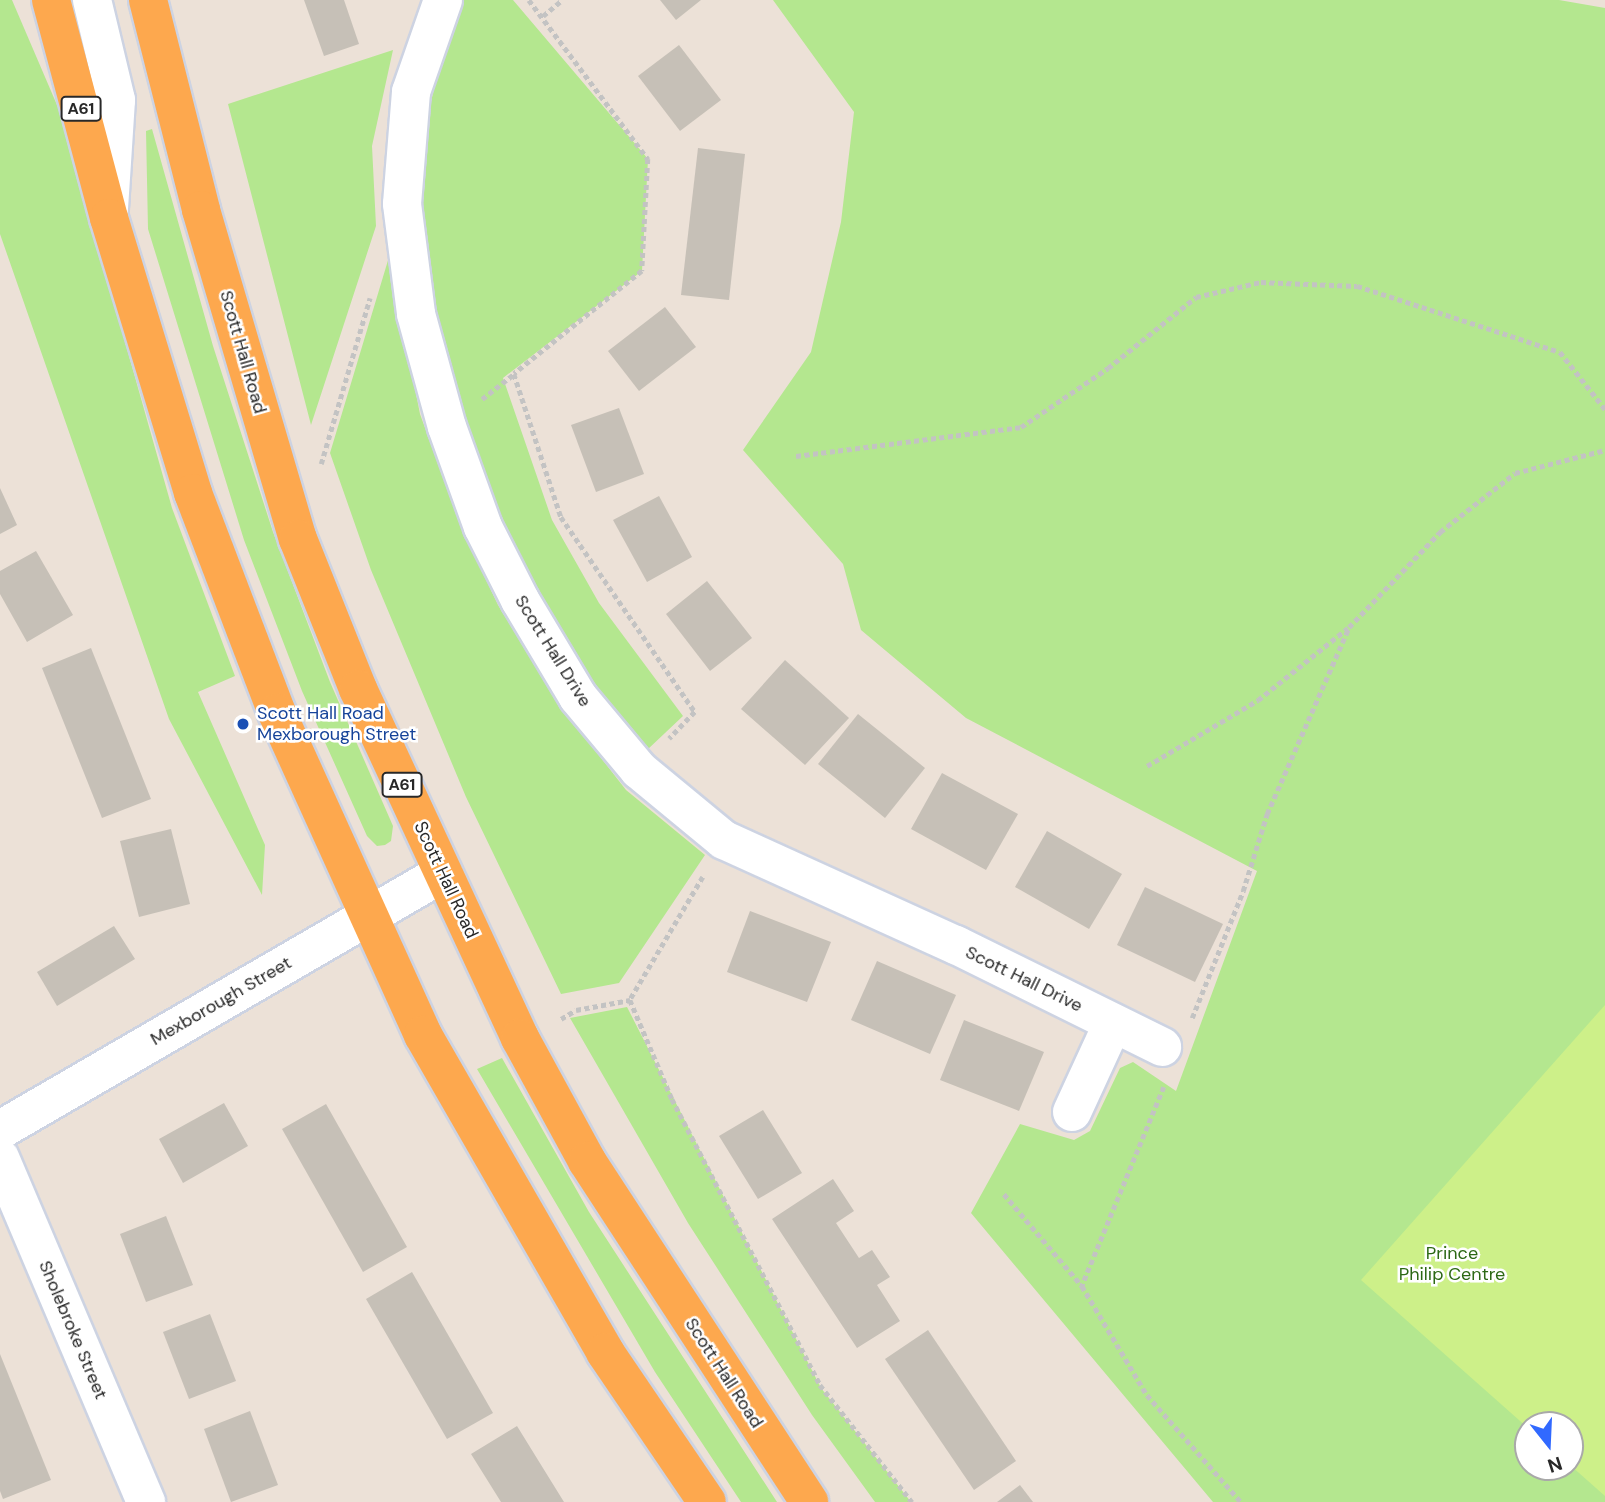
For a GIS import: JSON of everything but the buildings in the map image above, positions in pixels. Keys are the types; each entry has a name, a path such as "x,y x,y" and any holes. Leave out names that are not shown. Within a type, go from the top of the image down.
{"highway":[{"name":"A61","path":"51,0 108,218 193,493 277,713 366,915 423,1035 598,1340 707,1502"},
{"name":"Scott Hall Road","path":"148,0 201,210 298,539 358,690 520,1038 587,1161 809,1502"}],"street":[{"path":"92,0 116,100 108,218"},
{"name":"Scott Hall Drive","path":"443,0 411,92 402,204 416,314 447,427 483,527 520,600 578,697 639,770 724,840 956,945 1172,1052"},
{"name":"Mexborough Street","path":"0,1130 366,915 443,873"},
{"path":"1072,1112 1113,1023"},
{"name":"Sholebroke Street","path":"0,1158 146,1502"}],"path":[{"path":"528,0 543,16 648,159 642,271 514,374 561,517 695,712 639,770"},
{"path":"543,16 562,0"},
{"path":"796,456 1021,427 1108,368 1196,297 1261,282 1357,286 1547,347 1560,352 1605,409"},
{"path":"318,474 373,286"},
{"path":"1147,766 1258,701 1349,627 1440,532 1515,473 1605,450"},
{"path":"1082,1286 1172,1052 1243,891 1267,814 1349,627"},
{"path":"561,1019 576,1010 629,1000 724,840"},
{"path":"629,1000 672,1099 820,1385 912,1502"},
{"path":"1004,1194 1082,1286 1147,1395 1241,1502"}],"green space":[{"path":"0,0 12,0 60,112 172,508 235,676 198,692 265,845 262,895 169,719 0,234"},
{"path":"464,0 513,0 648,159 642,271 503,378 552,520 599,603 683,716 647,750 596,688 532,583 489,495 435,316 422,203 423,138 441,57"},
{"name":"Prince Philip Centre","path":"773,0 1559,0 1605,8 1605,1502 1213,1502 971,1213 1020,1124 1074,1140 1090,1131 1120,1068 1133,1062 1176,1091 1257,871 966,718 861,630 843,564 743,450 811,352 841,222 854,112"},
{"path":"393,50 372,146 376,226 311,425 228,104"},
{"path":"152,129 213,346 273,532 330,682 393,826 391,841 385,845 377,846 367,836 302,691 244,540 148,229 146,131"},
{"path":"389,257 420,414 459,522 498,605 559,704 626,790 705,855 619,983 561,994 466,797 371,570 330,453"},
{"name":"Prince Philip Centre","path":"1605,1005 1605,1496 1584,1477 1584,1411 1514,1411 1514,1416 1361,1280"},
{"path":"627,1007 821,1388 911,1502 875,1502 812,1415 688,1223 570,1018"},
{"path":"502,1058 589,1212 777,1502 741,1502 655,1372 477,1069"}],"place":[{"name":"Scott Hall Road Mexborough Street","path":"243,724"}]}
